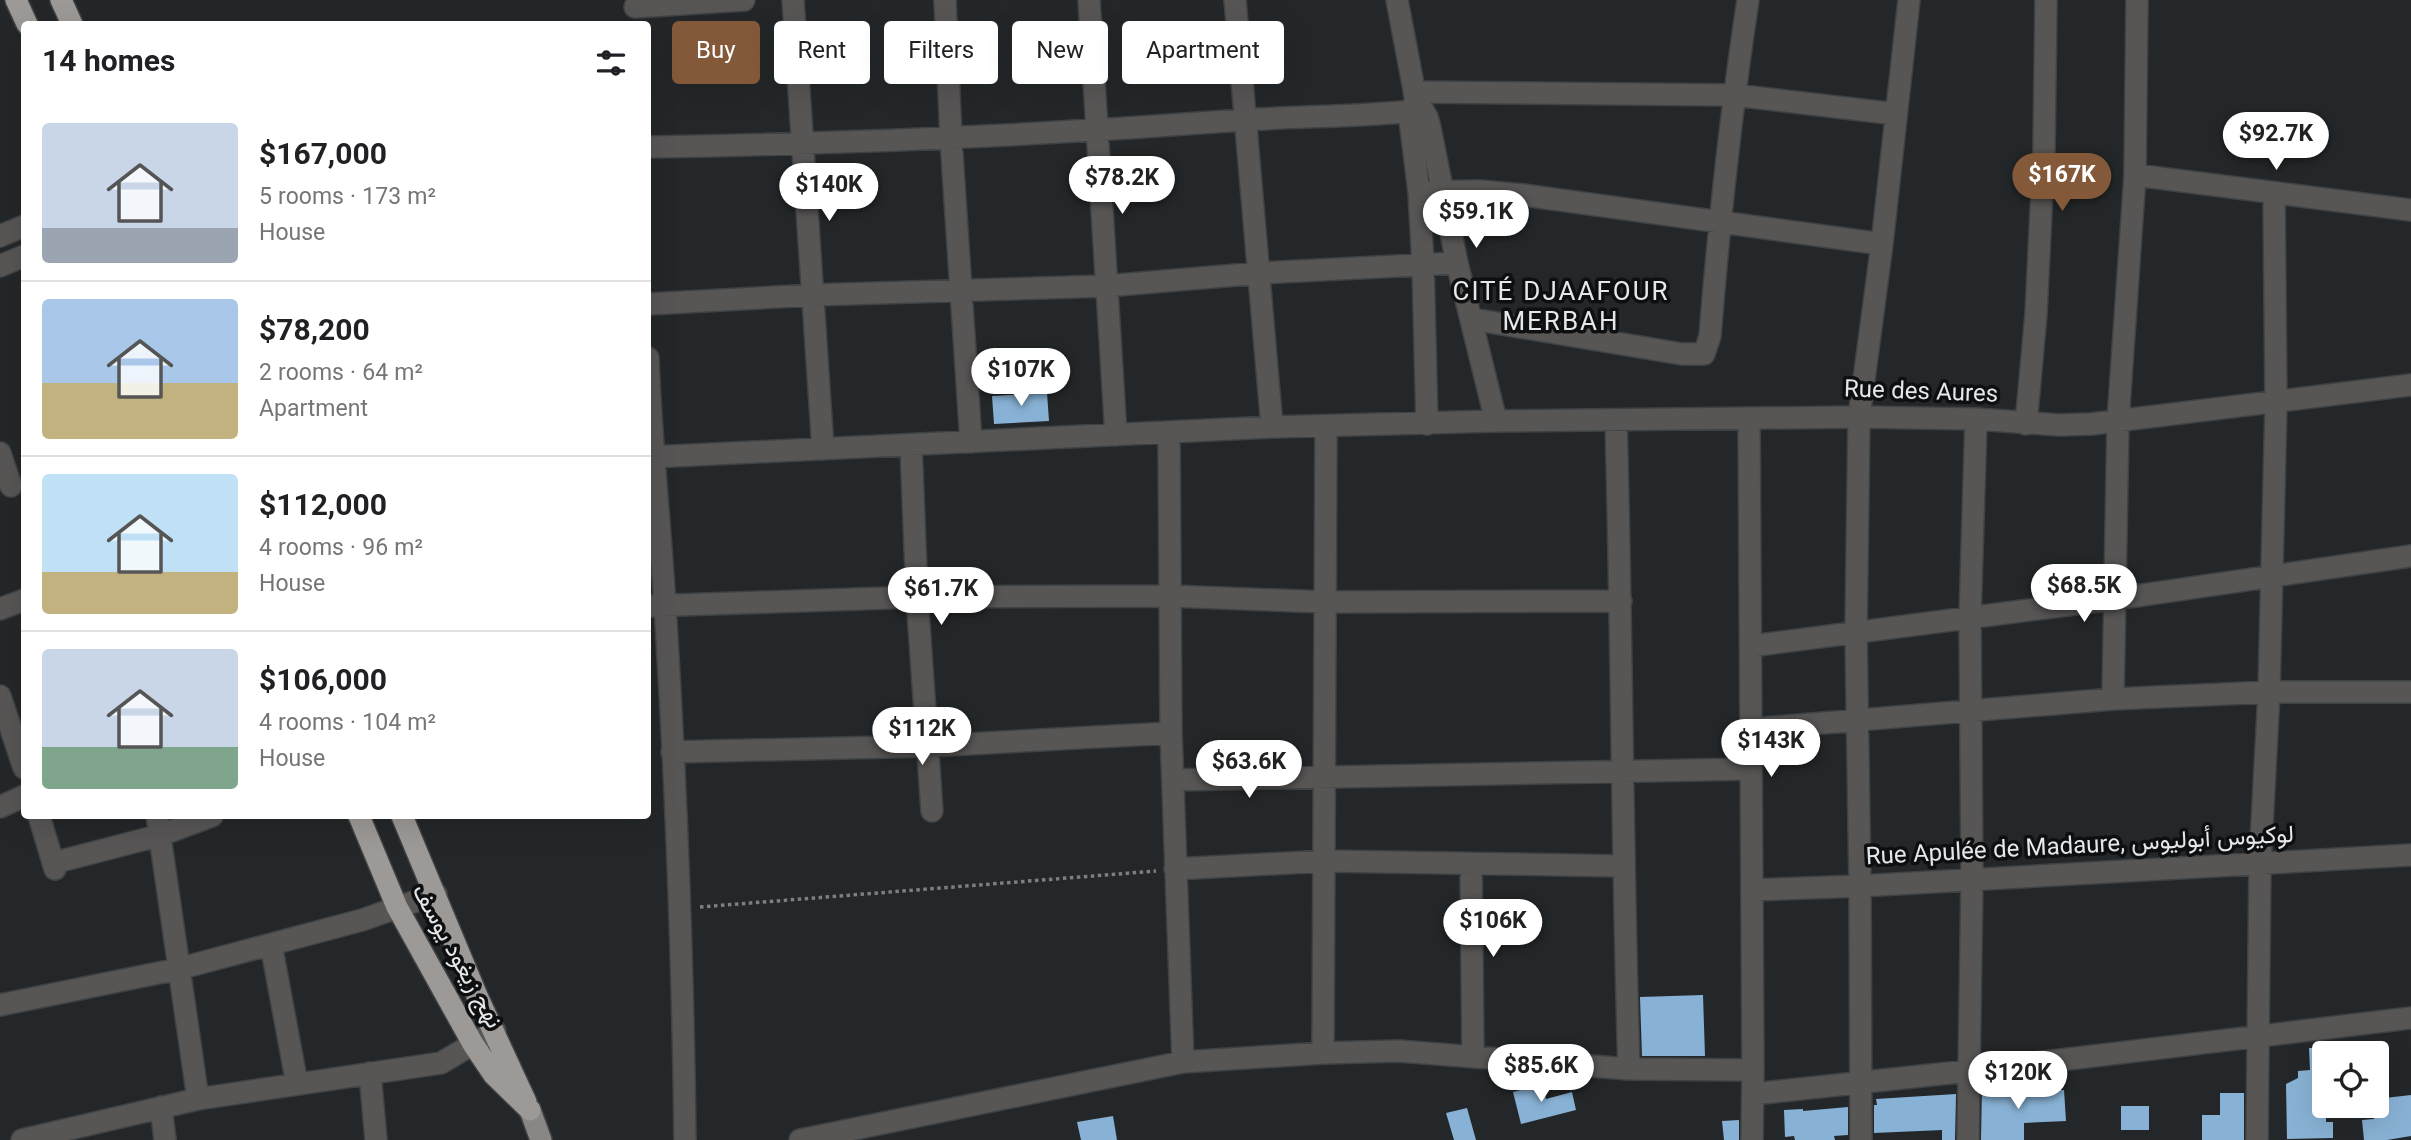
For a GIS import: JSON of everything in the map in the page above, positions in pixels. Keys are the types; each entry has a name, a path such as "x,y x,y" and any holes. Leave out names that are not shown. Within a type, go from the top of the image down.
{"highway":[{"path":"16,0 26,21"},
{"path":"61,0 71,21"},
{"name":"نهج زيغود يوسف","path":"360,819 397,907 473,1044 494,1075 530,1110"},
{"name":"نهج زيغود يوسف","path":"403,819 478,998 530,1110"}],"main road":[{"name":"نهج زيغود يوسف","path":"530,1110 541,1140"}],"street":[{"path":"635,11 744,0"},
{"path":"793,0 824,449"},
{"path":"945,0 951,139 971,442"},
{"path":"1089,0 1116,435"},
{"path":"1235,0 1272,427"},
{"path":"1397,0 1416,103 1430,128 1457,263 1496,421"},
{"path":"1472,319 1682,354 1704,354 1710,336 1719,220 1748,0"},
{"path":"1861,1140 1856,632 1859,417 1882,244 1909,0"},
{"path":"2026,424 2036,314 2044,148 2046,0"},
{"path":"2113,699 2118,421 2135,175 2137,0"},
{"path":"651,147 803,145 1096,132 1416,103 1734,95 1896,114"},
{"path":"1416,103 1410,132 1419,192 1427,424"},
{"path":"2135,175 2411,210"},
{"path":"1419,192 1479,191 1523,195 1882,244"},
{"path":"2257,1140 2260,863 2269,692 2276,403 2274,193"},
{"path":"0,236 21,227"},
{"path":"0,266 21,257"},
{"path":"651,304 813,295 1106,286 1260,273 1457,263"},
{"name":"Rue des Aures","path":"652,457 1272,427 1496,421 1859,417 1976,419 2060,425 2276,403 2411,385"},
{"path":"1749,418 1752,1140"},
{"path":"1968,1140 1972,880 1970,617 1976,419"},
{"path":"1616,420 1629,1069"},
{"path":"1323,1053 1326,426"},
{"path":"651,432 656,606 672,752 681,908 685,1140"},
{"path":"1169,433 1172,780 1184,1062"},
{"path":"911,445 917,597 932,811"},
{"path":"0,453 12,485"},
{"path":"1751,646 2115,599 2411,556"},
{"path":"656,606 917,597 1170,596 1325,602 1621,601"},
{"path":"0,608 21,601"},
{"path":"1752,729 2113,699 2269,692 2411,692"},
{"path":"0,696 21,758"},
{"path":"672,752 929,746 1171,733"},
{"path":"1172,780 1750,769"},
{"path":"0,807 21,797"},
{"path":"40,819 54,866 159,825 194,819"},
{"path":"159,825 198,1099"},
{"name":"Rue Apulée de Madaure, لوكيوس أبوليوس","path":"1752,890 2411,855"},
{"path":"1175,869 1325,862 1623,866"},
{"path":"1471,864 1473,1055"},
{"path":"0,1004 178,969 362,920 436,894"},
{"path":"271,944 297,1084"},
{"path":"1753,1094 2411,1018"},
{"path":"36,1139 96,1122 198,1099 442,1063 495,1031"},
{"path":"800,1140 1184,1062 1399,1051 1629,1069 1753,1070"},
{"path":"370,1073 376,1140"},
{"path":"162,1107 165,1140"}],"path":[{"path":"681,908 1175,869"}],"building":[{"path":"1047,393 1049,421 994,424 992,396"},
{"path":"1703,995 1705,1056 1642,1056 1640,997"},
{"path":"2309,1048 2312,1048 2312,1118 2326,1118 2326,1122 2333,1122 2333,1138 2287,1139 2286,1084 2298,1078 2298,1071 2310,1070"},
{"path":"1542,1084 1546,1099 1572,1092 1576,1110 1521,1124 1513,1092"},
{"path":"1982,1086 2024,1086 2024,1091 2064,1090 2066,1121 2024,1123 2024,1140 1981,1140"},
{"path":"2220,1093 2244,1093 2244,1140 2202,1140 2202,1115 2220,1115"},
{"path":"1956,1094 1955,1140 1942,1140 1942,1130 1874,1133 1876,1099"},
{"path":"2411,1095 2411,1136 2364,1140 2362,1120 2389,1118 2389,1098"},
{"path":"2121,1106 2149,1106 2149,1130 2121,1130"},
{"path":"1848,1107 1848,1135 1834,1136 1835,1140 1795,1140 1794,1136 1785,1137 1784,1110"},
{"path":"1467,1108 1476,1140 1454,1140 1446,1113"},
{"path":"1113,1116 1117,1140 1081,1140 1077,1122"},
{"path":"1739,1120 1739,1140 1724,1140 1722,1121"}],"district":[{"name":"CITÉ DJAAFOUR MERBAH","path":"1561,308"}]}
